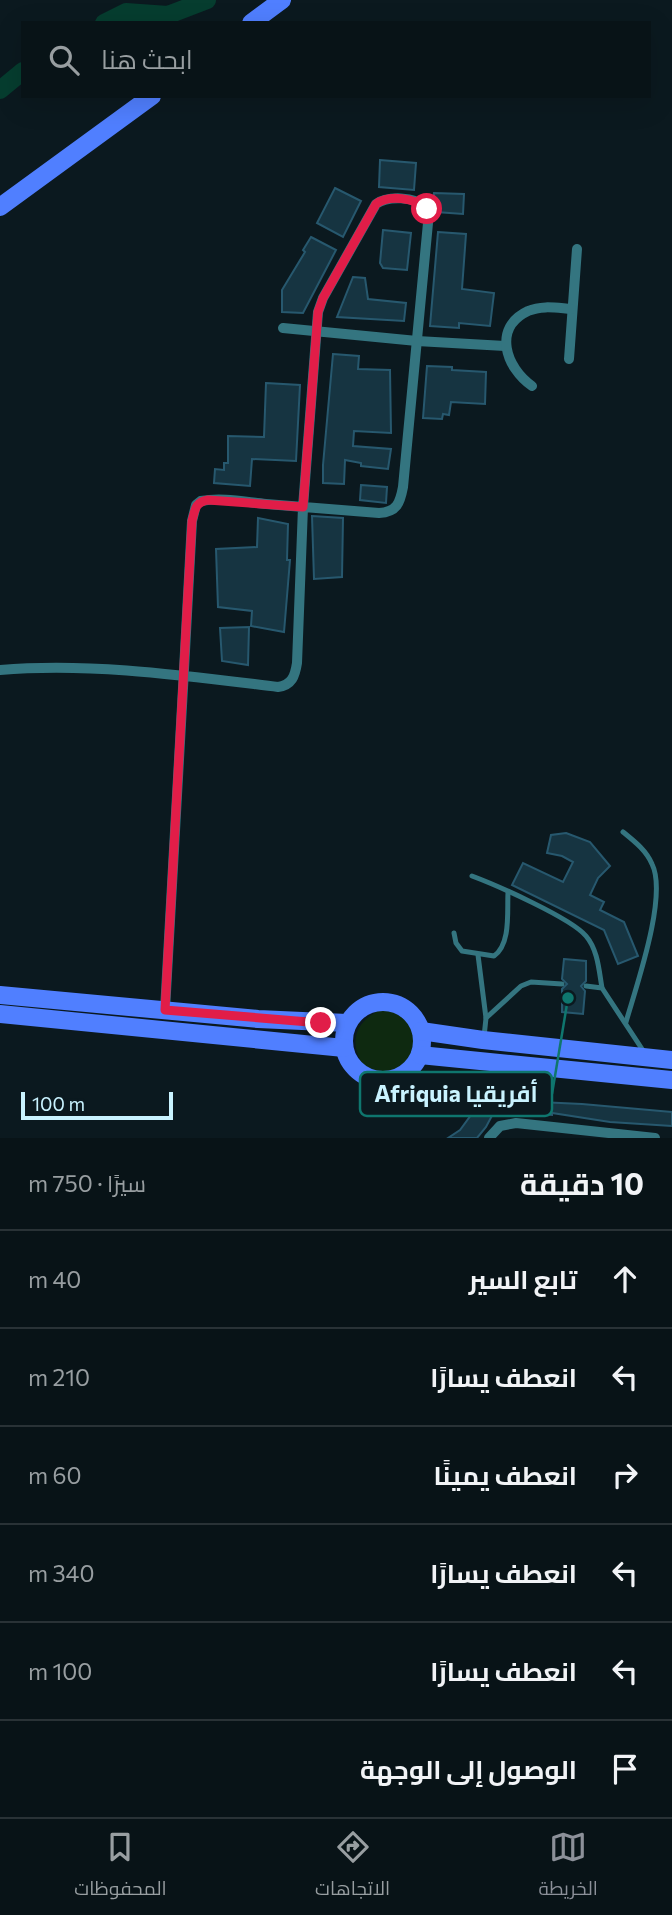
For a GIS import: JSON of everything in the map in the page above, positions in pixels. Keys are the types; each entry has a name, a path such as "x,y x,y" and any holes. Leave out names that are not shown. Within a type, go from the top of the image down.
{"main road":[{"path":"254,21 282,0"},
{"path":"0,207 149,98"},
{"path":"0,995 306,1023 347,1023"},
{"path":"392,1002 411,1013 421,1031 423,1043 414,1066 392,1079 367,1077 356,1070 348,1060 344,1048 347,1023 361,1007 371,1003 392,1002"},
{"path":"0,1014 344,1048"},
{"path":"421,1031 672,1060"},
{"path":"420,1055 672,1080"}],"street":[{"path":"0,670 22,668 130,671 183,675 278,687 293,680 297,663 303,507 318,312 370,211 382,200 400,199 421,204 429,215 403,487 399,505 390,512 379,513 303,507 219,500 201,501 196,505 192,521 183,675 165,1010"},
{"path":"569,359 577,249"},
{"path":"532,386 516,372 505,346 513,324 528,311 547,307 571,309"},
{"path":"283,328 417,341 505,346"},
{"path":"489,1138 505,1124 534,1124 655,1138"},
{"path":"534,1124 534,1138"}],"lane":[{"path":"623,832 638,844 652,864 657,881 648,950 626,1022"},
{"path":"471,876 557,916 586,936 597,960 602,988 648,1057"},
{"path":"454,933 456,943 462,951 494,956 503,947 508,893"},
{"path":"478,955 486,1018 483,1040"},
{"path":"486,1018 521,986 531,982 562,984"},
{"path":"586,986 602,988"}],"green space":[{"path":"380,1010 403,1015 415,1031 418,1047 399,1072 381,1073 366,1069 357,1051 355,1043 359,1028"}],"building":[{"path":"380,160 416,163 414,190 379,187"},
{"path":"335,188 361,201 343,237 317,223"},
{"path":"434,193 464,194 463,214 436,212 433,205"},
{"path":"383,230 411,233 407,270 383,268 380,263"},
{"path":"438,232 466,234 462,289 494,293 490,326 459,323 459,328 430,326"},
{"path":"311,237 336,250 303,313 282,312 282,290"},
{"path":"353,277 365,278 368,299 406,303 404,321 337,317"},
{"path":"333,354 359,356 358,369 390,370 391,433 354,431 353,446 391,449 388,469 361,466 361,463 345,460 344,484 323,483"},
{"path":"427,366 486,372 485,404 451,402 449,415 443,414 442,419 423,418"},
{"path":"266,383 300,385 296,461 252,459 250,486 214,483 215,469 224,470 224,463 228,463 228,436 264,437"},
{"path":"361,485 387,487 386,503 360,500"},
{"path":"312,516 343,518 342,577 314,579"},
{"path":"258,518 288,524 287,560 290,560 284,632 251,626 252,611 218,607 216,549 257,547"},
{"path":"249,627 248,665 222,661 220,628"},
{"path":"566,833 590,842 610,866 598,878 590,895 604,902 600,910 624,922 638,956 618,964 604,930 512,885 523,863 563,882 573,862 547,853 551,835"},
{"path":"564,959 586,961 586,981 581,986 585,991 583,1014 562,1012 562,989 567,984 562,979"},
{"path":"507,1097 672,1112 672,1126 610,1122 552,1113 506,1111"},
{"path":"482,1100 495,1110 477,1138 448,1138 460,1130"}],"waterway":[{"path":"108,21 126,12 168,15 207,0"},
{"path":"0,90 21,73"}],"place":[{"name":"Afriquia أفريقيا","path":"568,998"}],"route":[{"path":"321,1023 165,1010 192,521 196,505 208,500 303,507 318,312 323,298 376,204 389,198 400,199 421,204 427,209"}]}
